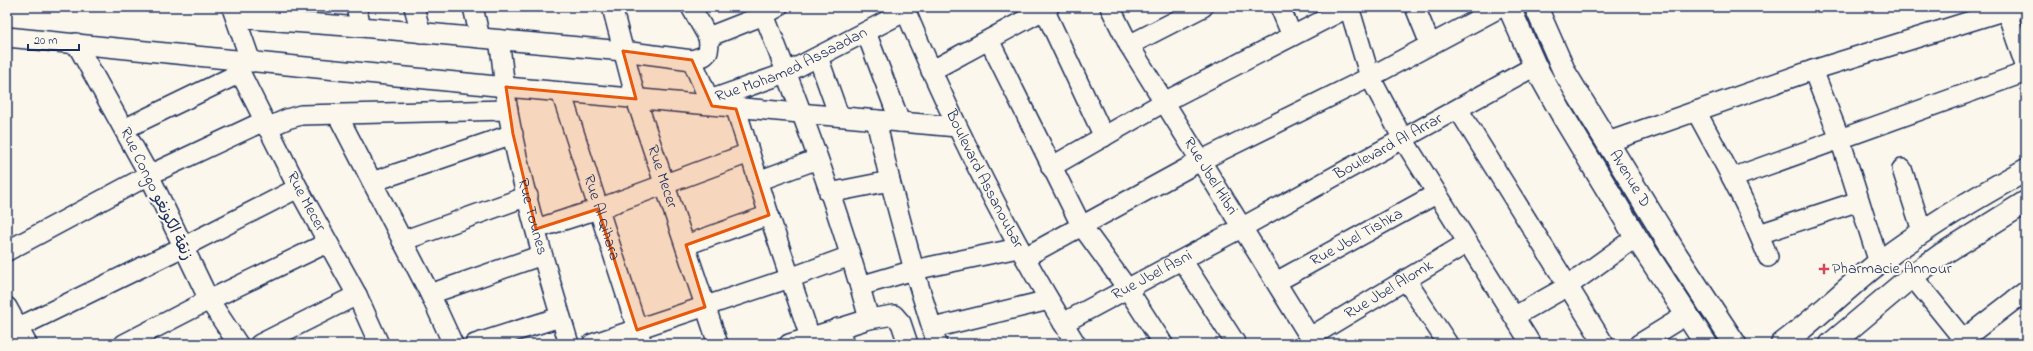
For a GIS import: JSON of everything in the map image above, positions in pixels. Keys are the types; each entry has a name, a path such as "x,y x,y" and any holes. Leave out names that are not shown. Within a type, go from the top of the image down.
{"main road":[{"name":"Avenue D","path":"1509,7 1535,66 1563,116 1636,237 1706,344"},
{"name":"Avenue D","path":"1536,7 1565,73 1677,256 1736,344"},
{"path":"1782,344 1879,263 1922,231 1969,201 2026,170"},
{"path":"1831,344 1912,276 1973,233 2026,202"}],"street":[{"path":"356,7 361,27"},
{"path":"414,7 421,33"},
{"path":"473,7 480,38"},
{"name":"Rue Mecer","path":"612,7 636,99 718,344"},
{"path":"234,13 295,14 361,27 623,51 692,60 704,56 708,52 709,44 708,37 691,7"},
{"name":"Rue Jbel Hibri","path":"1110,7 1129,45 1202,160 1241,228 1312,341"},
{"path":"1129,45 1203,7"},
{"path":"1280,7 1292,36"},
{"path":"1051,168 1164,102 1349,7 1370,77 1403,139 1436,194 1515,316 1531,344"},
{"path":"1415,7 1430,44"},
{"path":"860,286 914,270 1021,253 1081,225 1202,160 1370,77 1501,7"},
{"path":"931,71 1047,8 1104,137"},
{"path":"1608,142 1813,70 2011,8 2026,68"},
{"name":"Rue Mohamed Assaadan","path":"703,102 786,73 866,32 905,9"},
{"name":"Boulevard Assanoubar","path":"905,9 931,71 957,127 1021,253 1076,344"},
{"path":"708,37 767,10 786,73 803,114 818,158 860,286 869,319"},
{"name":"Rue Mecer","path":"234,13 242,65 265,124 356,295 376,343"},
{"path":"866,32 900,122"},
{"path":"7,37 76,43 242,65 636,99 703,102 736,109 839,116 957,127"},
{"name":"Rue Tounes","path":"499,40 508,110 513,134 542,255 569,344"},
{"path":"988,40 1051,168 1081,225 1127,288 1164,344"},
{"name":"Rue Congo زنقة الكونغو","path":"76,43 150,175 209,300 238,344"},
{"path":"818,56 839,116"},
{"path":"692,60 703,102"},
{"path":"124,129 242,65"},
{"name":"Boulevard Al Arrar","path":"1241,228 1535,66"},
{"path":"1813,70 1840,139 1879,263"},
{"path":"1732,178 2026,72"},
{"name":"Rue Al Qihara","path":"561,92 639,337"},
{"path":"736,109 768,215 810,337"},
{"path":"1458,109 1604,344"},
{"path":"7,251 150,175 265,124 301,115 508,110"},
{"path":"1696,111 1732,178 1759,234 1768,257"},
{"path":"337,114 430,294 453,344"},
{"path":"876,120 890,181 914,270 935,336 1049,300"},
{"path":"372,182 513,134"},
{"path":"536,229 598,209 749,153"},
{"path":"758,181 818,158"},
{"path":"1902,169 1922,231"},
{"path":"829,193 890,181"},
{"path":"13,330 183,247 298,188"},
{"name":"Rue Jbel Tishka","path":"1276,282 1436,194"},
{"path":"402,241 528,196"},
{"path":"1759,234 1859,201"},
{"path":"686,245 768,215"},
{"name":"Rue Jbel Asni","path":"1063,323 1241,228"},
{"path":"1515,316 1568,286 1636,237"},
{"name":"Rue Jbel Alomk","path":"1312,341 1467,242"},
{"path":"124,344 209,300 327,243"},
{"path":"430,294 542,255"},
{"path":"592,344 639,337 705,307 850,256"},
{"path":"1182,260 1236,344"},
{"path":"1912,276 1962,342 2026,291"},
{"path":"1406,280 1448,344"},
{"path":"260,344 356,295"},
{"path":"7,307 13,330 27,344"},
{"path":"790,344 810,337 841,336 869,319 894,315 897,317 908,344"},
{"path":"1639,344 1686,315"},
{"path":"475,344 560,317"}],"highlighted area":[{"path":"623,51 692,60 712,106 736,109 769,215 686,245 705,307 637,330 598,209 536,229 513,134 506,87 636,99"}],"place":[{"name":"Pharmacie Annour","path":"1824,269"}]}
